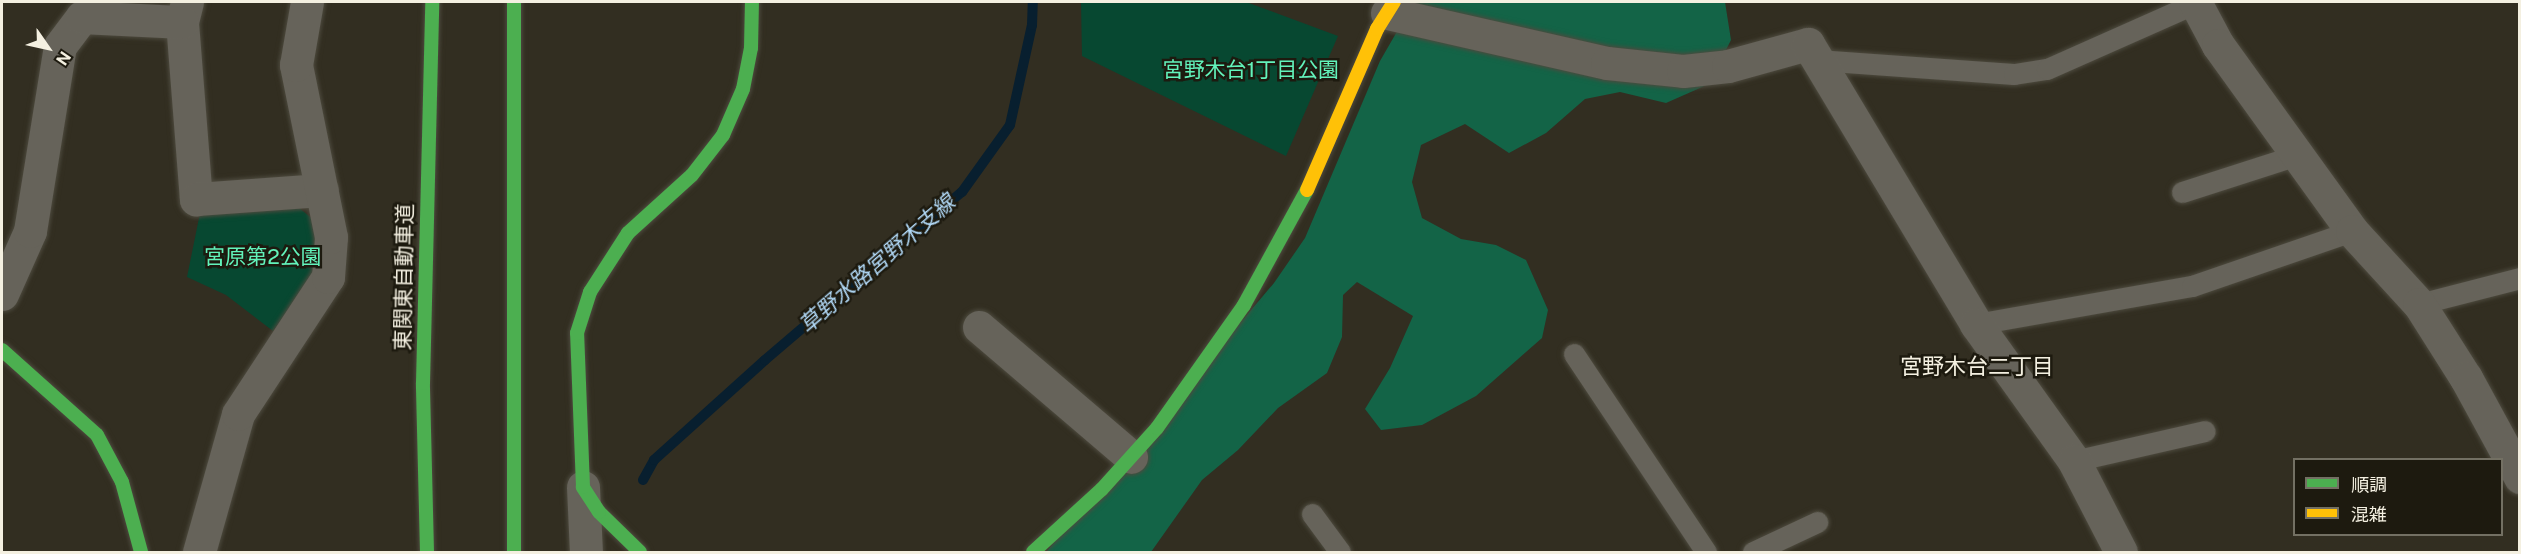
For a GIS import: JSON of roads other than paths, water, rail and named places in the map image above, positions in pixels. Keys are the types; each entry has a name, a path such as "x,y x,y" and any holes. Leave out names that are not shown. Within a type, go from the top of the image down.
{"main road":[{"name":"東関東自動車道","path":"427,552 423,383 432,2"},
{"path":"514,2 514,552"},
{"path":"640,552 599,513 583,487 577,333 590,292 628,233 692,175 723,135 745,79 751,48 752,2"},
{"path":"1034,552 1131,457 1202,368 1244,306 1297,214 1390,7"},
{"path":"2,350 40,380 96,435 122,482 141,552"}],"street":[{"path":"198,552 238,414 328,277 331,237 296,65 307,2"},
{"path":"2196,2 2218,45 2352,231 2419,304 2466,378 2520,477"},
{"path":"1390,7 1607,63 1683,71 1728,66 1808,44 1976,324 2074,461 2121,552"},
{"path":"2,294 30,231 60,46 82,17 184,12 196,199 322,190"},
{"path":"979,327 1131,457"},
{"path":"583,487 586,552"}],"lane":[{"path":"1817,60 2014,74 2047,69 2196,2"},
{"path":"2182,192 2297,155"},
{"path":"1976,324 2192,286 2352,231"},
{"path":"2419,304 2520,278"},
{"path":"1574,354 1706,552"},
{"path":"2074,461 2205,431"},
{"path":"1312,514 1340,552"},
{"path":"1753,552 1817,522"}],"waterway":[{"name":"草野水路宮野木支線","path":"643,480 654,460 765,360 962,192 1010,125 1032,25 1033,2"}],"district":[{"name":"宮野木台二丁目","path":"1977,367"}],"park label":[{"name":"宮野木台1丁目公園","path":"1251,70"},
{"name":"宮原第2公園","path":"263,257"}]}
